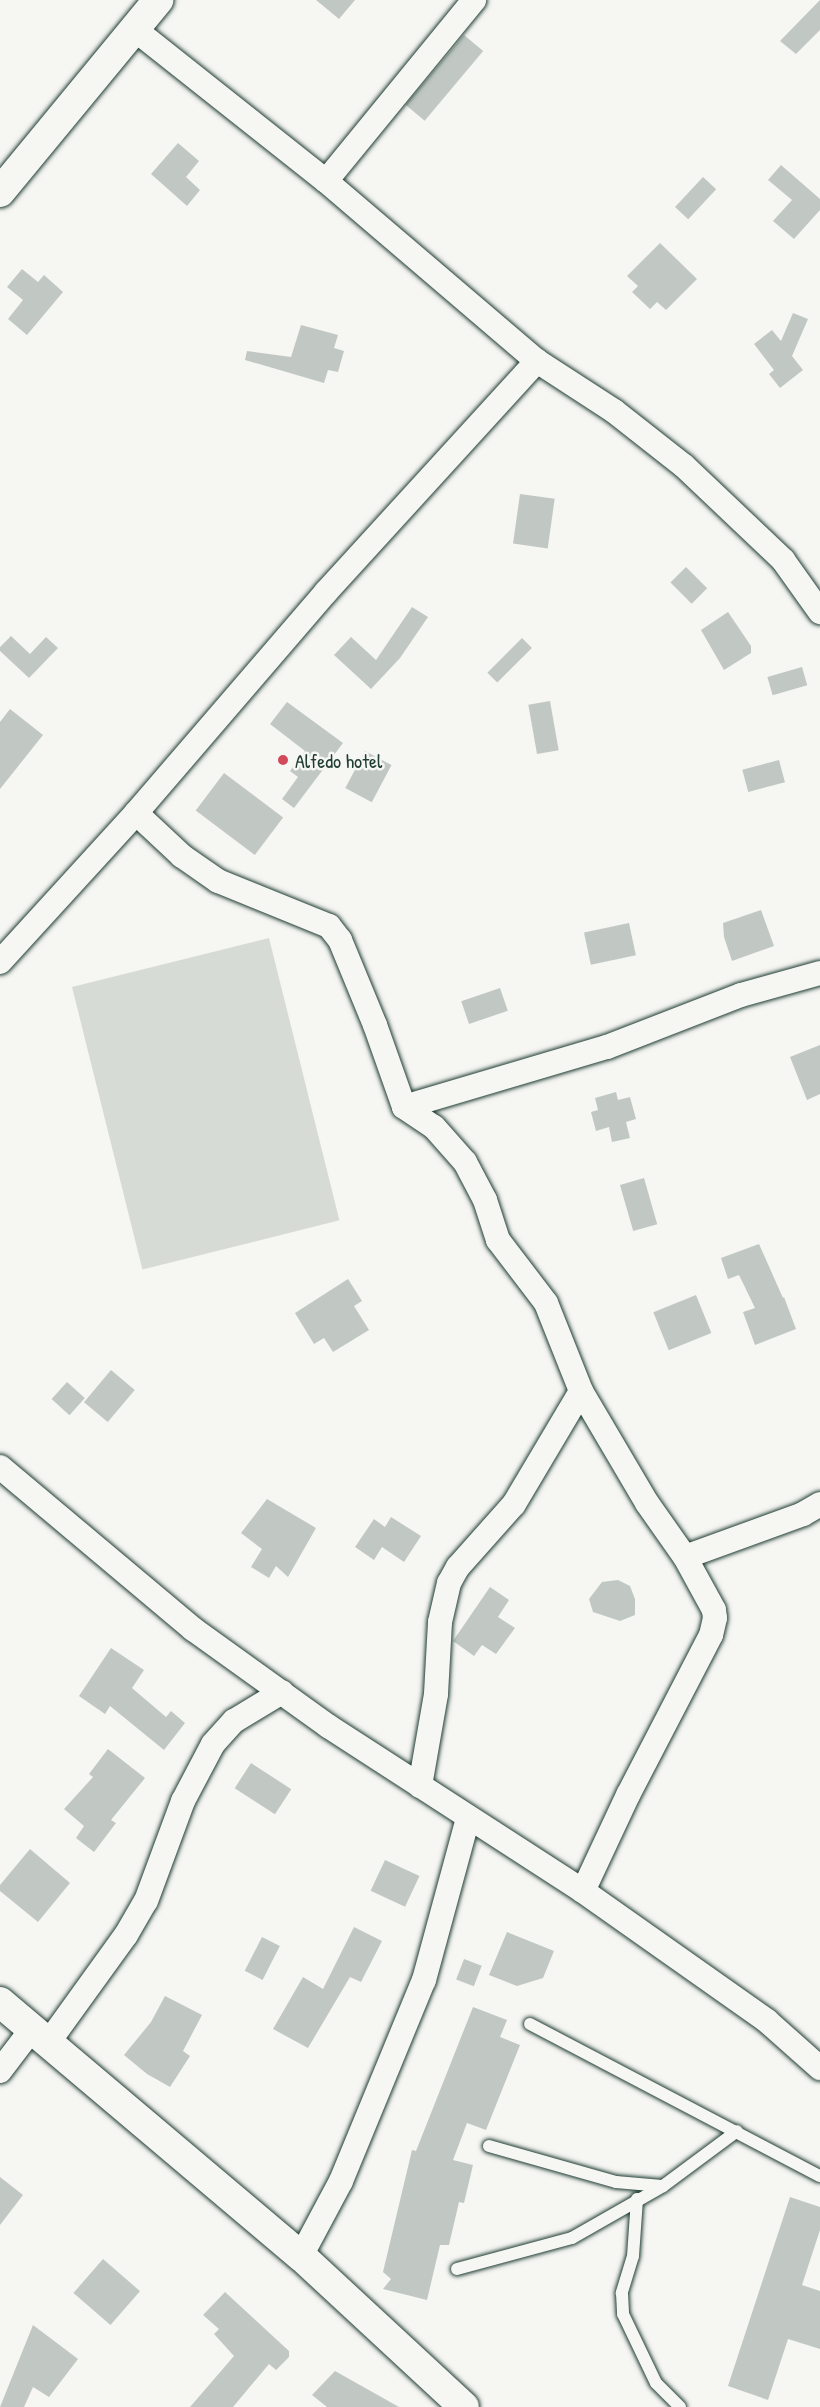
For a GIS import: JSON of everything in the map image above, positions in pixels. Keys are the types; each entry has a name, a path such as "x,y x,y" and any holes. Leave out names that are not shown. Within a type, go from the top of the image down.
{"street":[{"path":"0,192 158,0"},
{"path":"326,181 474,0"},
{"path":"133,28 326,181 537,361 614,411 684,466 783,560 820,612"},
{"path":"0,962 136,813 326,592 537,361"},
{"path":"136,813 182,855 218,881 329,926 340,940 375,1024 404,1107 434,1127 465,1162 485,1200 498,1240 546,1303 581,1391 647,1503 685,1557 710,1598 715,1618 714,1625 628,1795 583,1891"},
{"path":"404,1107 607,1047 741,995 820,973"},
{"path":"420,1786 436,1694 440,1622 449,1582 458,1567 514,1504 581,1391"},
{"path":"0,1467 193,1629 328,1726 583,1891 767,2021 820,2068"},
{"path":"685,1557 803,1514 820,1503"},
{"path":"0,2071 40,2036 126,1935 146,1901 183,1802 213,1744 234,1720 282,1692"},
{"path":"301,2256 345,2171 424,1980 468,1818"},
{"path":"0,2002 301,2256 464,2407"}],"lane":[{"path":"530,2024 820,2176"},
{"path":"457,2269 572,2238 636,2199 663,2186 737,2131"},
{"path":"489,2146 616,2182 663,2186"},
{"path":"636,2199 633,2256 622,2293 622,2314 656,2383 680,2407"}],"shaded area":[{"path":"269,938 339,1220 142,1269 72,987"}],"building":[{"path":"316,0 355,0 339,19"},
{"path":"820,0 820,30 796,54 780,41"},
{"path":"464,35 483,51 425,121 406,105"},
{"path":"178,143 199,161 186,177 200,190 187,206 151,174"},
{"path":"781,165 820,199 820,210 794,239 773,221 792,200 768,180"},
{"path":"703,177 716,189 688,219 675,207"},
{"path":"660,243 697,279 666,310 657,302 650,309 632,292 638,286 627,276"},
{"path":"22,269 38,282 44,275 63,292 27,335 8,319 23,300 7,287"},
{"path":"793,313 808,319 792,356 803,370 780,388 769,374 774,370 754,344 772,330 781,341"},
{"path":"301,325 338,335 334,348 344,351 338,372 328,370 324,383 245,360 247,351 291,357"},
{"path":"520,494 555,499 548,548 513,544"},
{"path":"686,567 707,588 692,604 670,583"},
{"path":"412,607 428,617 400,658 371,689 334,655 351,637 376,660"},
{"path":"728,612 751,646 751,653 724,670 701,630"},
{"path":"11,636 30,654 46,637 58,648 29,678 0,651 0,647"},
{"path":"522,638 532,648 497,683 487,673"},
{"path":"802,667 807,685 773,695 767,677"},
{"path":"550,701 559,750 537,754 528,705"},
{"path":"287,702 343,743 294,808 282,799 298,777 290,771 305,751 270,724"},
{"path":"10,709 43,735 0,789 0,722"},
{"path":"365,751 391,765 372,802 345,788"},
{"path":"779,760 785,782 748,792 742,770"},
{"path":"224,773 283,818 255,855 196,811"},
{"path":"761,910 774,946 732,961 724,937 723,923"},
{"path":"629,923 636,955 591,965 584,933"},
{"path":"500,988 508,1011 469,1024 461,1001"},
{"path":"820,1045 820,1094 807,1100 790,1057"},
{"path":"616,1092 618,1100 630,1097 636,1119 626,1122 630,1138 612,1142 609,1127 596,1131 591,1112 598,1110 595,1098"},
{"path":"644,1178 657,1224 633,1231 620,1185"},
{"path":"759,1244 796,1329 755,1345 743,1312 755,1308 739,1275 728,1279 721,1258"},
{"path":"348,1279 362,1301 354,1306 369,1330 333,1352 324,1338 314,1344 295,1313"},
{"path":"696,1295 711,1333 669,1350 653,1312"},
{"path":"111,1370 135,1390 108,1422 84,1402"},
{"path":"67,1382 85,1398 69,1415 52,1399"},
{"path":"267,1499 316,1528 288,1577 276,1566 269,1578 251,1567 262,1549 241,1533"},
{"path":"391,1517 421,1536 404,1562 382,1547 374,1560 355,1547 374,1519 385,1527"},
{"path":"618,1580 630,1586 635,1599 635,1615 620,1621 593,1612 589,1599 602,1582"},
{"path":"490,1587 509,1600 498,1617 515,1628 496,1654 482,1645 474,1656 453,1641"},
{"path":"111,1648 144,1670 132,1688 166,1717 171,1711 185,1723 164,1750 110,1706 105,1714 79,1696"},
{"path":"108,1749 145,1778 111,1820 116,1823 94,1852 76,1838 84,1826 64,1809 93,1777 89,1774"},
{"path":"251,1763 291,1789 275,1814 235,1788"},
{"path":"30,1849 70,1883 38,1922 0,1891 0,1885"},
{"path":"385,1860 419,1876 405,1907 371,1891"},
{"path":"354,1927 382,1941 361,1982 350,1977 308,2048 273,2029 303,1977 323,1989"},
{"path":"507,1932 554,1951 543,1978 517,1986 489,1975"},
{"path":"262,1937 280,1946 263,1980 245,1971"},
{"path":"464,1959 482,1966 474,1986 456,1980"},
{"path":"165,1996 202,2015 183,2051 190,2056 170,2087 147,2074 124,2055 151,2022"},
{"path":"473,2007 507,2020 500,2037 520,2045 486,2130 467,2123 453,2160 473,2165 464,2203 459,2202 449,2245 440,2245 427,2300 383,2289 391,2279 383,2272 412,2150 416,2151"},
{"path":"0,2177 23,2195 0,2225"},
{"path":"790,2197 820,2207 820,2230 802,2285 820,2291 820,2349 788,2339 768,2400 728,2386"},
{"path":"103,2259 140,2291 110,2325 73,2293"},
{"path":"225,2292 289,2351 289,2357 276,2370 269,2364 233,2407 190,2407 234,2356 214,2334 219,2329 203,2315"},
{"path":"33,2325 78,2359 49,2397 33,2387 24,2407 0,2407"},
{"path":"335,2371 399,2407 327,2407 312,2395"}],"place":[{"name":"Alfedo hotel","path":"283,760"}]}
